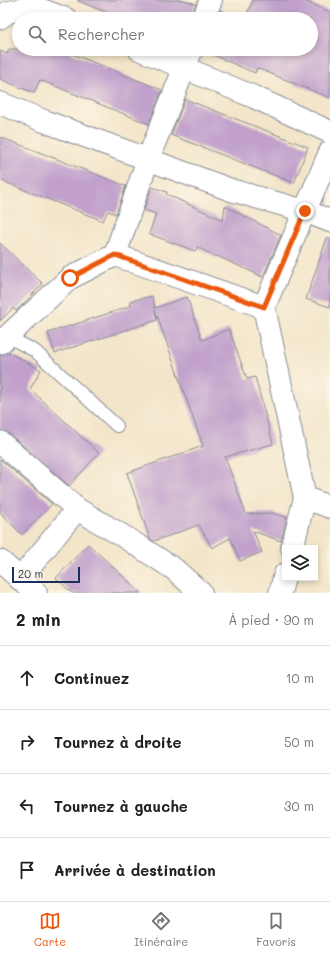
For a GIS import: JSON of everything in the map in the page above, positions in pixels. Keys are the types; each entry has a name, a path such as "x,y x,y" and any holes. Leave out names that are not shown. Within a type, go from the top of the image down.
{"street":[{"path":"206,12 212,0"},
{"path":"0,18 8,12 34,7 47,12"},
{"path":"173,56 188,59 254,97 330,132"},
{"path":"3,339 70,278 115,255 148,159 188,59"},
{"path":"0,103 44,121 231,190 305,211 330,221"},
{"path":"293,545 305,498 264,307 330,152"},
{"path":"115,255 264,307"},
{"path":"0,442 77,509 123,536 174,569 201,593"},
{"path":"305,498 330,507"},
{"path":"0,561 28,586 77,509"},
{"path":"280,593 283,581"}],"lane":[{"path":"3,339 35,351 117,426"}],"building":[{"path":"184,0 196,4 193,12 106,12 78,1"},
{"path":"253,0 303,0 330,12 330,98 257,68 255,73 216,56 318,56 318,12 248,12"},
{"path":"9,49 12,49 12,56 77,56 162,90 149,124 40,80 34,93 0,79 0,51 7,54"},
{"path":"185,99 308,147 294,183 171,135"},
{"path":"0,137 126,186 116,214 108,211 103,221 0,180"},
{"path":"152,187 167,192 166,194 223,220 225,206 281,235 263,277 217,256 216,257 197,247 195,251 149,234 156,214 144,210"},
{"path":"327,238 330,238 330,307 306,299"},
{"path":"0,243 43,284 16,311 13,308 0,321"},
{"path":"152,296 155,308 187,297 202,340 229,329 247,379 255,377 273,444 225,457 246,514 272,513 287,517 281,541 253,531 262,552 240,561 230,538 212,548 199,525 154,541 150,539 127,473 203,446 155,310 157,320 55,353 48,333 131,306 130,301"},
{"path":"8,352 41,370 30,389 99,453 69,486 8,433 0,430 0,355"},
{"path":"0,459 52,504 22,535 0,512"},
{"path":"88,544 141,593 72,593 56,578"}],"route":[{"path":"70,278 115,255 264,307 305,211"}]}
